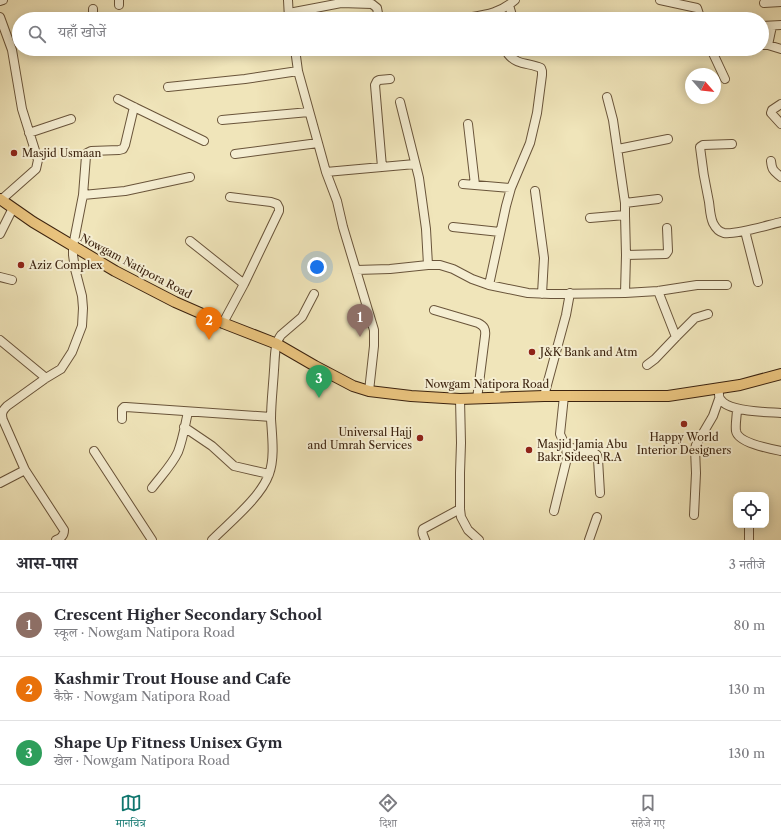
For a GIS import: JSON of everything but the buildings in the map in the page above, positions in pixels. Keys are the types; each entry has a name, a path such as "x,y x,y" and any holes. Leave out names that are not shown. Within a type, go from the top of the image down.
{"main road":[{"name":"Nowgam Natipora Road","path":"0,199 33,222 115,271 175,302 277,344 353,386 369,391 411,396 460,399 544,396 668,396 740,385 781,374"}],"street":[{"path":"288,0 289,12"},
{"path":"660,0 696,8 698,12"},
{"path":"305,12 341,3 357,2 372,4 377,8 378,12"},
{"path":"496,12 512,2 513,12"},
{"path":"764,3 781,2"},
{"path":"0,17 12,50"},
{"path":"769,34 772,26 781,25"},
{"path":"769,46 781,49"},
{"path":"0,199 32,173 37,167 38,160 22,109 13,56"},
{"path":"296,56 298,71 326,172 337,201 374,330 374,346 369,391"},
{"path":"489,285 511,188 530,143 537,113 542,75 541,68 520,63 510,56"},
{"path":"714,56 725,79"},
{"path":"168,87 245,79 298,71"},
{"path":"382,166 375,84 377,81 390,79"},
{"path":"607,97 613,120 626,203 625,293"},
{"path":"118,99 204,141"},
{"path":"400,102 416,164 422,195 428,265"},
{"path":"781,104 772,110 771,113 781,124"},
{"path":"56,540 64,535 64,530 25,470 3,420 2,412 7,406 61,369 72,352 82,326 82,296 75,268 73,246 83,195 86,156 87,153 91,151 123,149 134,107"},
{"path":"222,120 309,112"},
{"path":"29,133 71,119"},
{"path":"468,124 475,185"},
{"path":"618,149 668,139"},
{"path":"235,154 318,143"},
{"path":"732,144 703,145 700,147 709,206 715,227 724,233 745,231 781,222"},
{"path":"771,161 772,168 781,177"},
{"path":"326,172 416,164"},
{"path":"83,195 125,191 190,177"},
{"path":"463,184 511,188"},
{"path":"535,191 543,253 542,294"},
{"path":"223,323 244,284 279,211 277,204 272,202 230,197"},
{"path":"626,203 658,199"},
{"path":"0,234 13,208"},
{"path":"590,218 625,215"},
{"path":"453,227 500,232"},
{"path":"626,256 666,254 668,251 667,228"},
{"path":"745,231 758,282"},
{"path":"190,241 244,284"},
{"path":"356,270 440,265 472,280 489,285 528,293 542,294 625,293 658,291 691,286 727,285"},
{"path":"0,277 12,280"},
{"path":"658,291 676,336"},
{"path":"544,396 566,315 570,293"},
{"path":"212,540 248,505 265,483 269,474 272,466 271,417 277,344 279,338 302,317 314,294"},
{"path":"434,310 478,323 484,328 486,336 477,398"},
{"path":"647,366 695,318 708,314"},
{"path":"0,340 46,378"},
{"path":"694,515 696,473 695,450 696,445 714,416 720,399 718,388"},
{"path":"554,511 567,458 566,447 560,434 564,396"},
{"path":"460,399 460,509 468,530 478,540"},
{"path":"720,399 727,405 737,409 781,413"},
{"path":"122,419 122,409 124,407 271,417"},
{"path":"737,409 736,432 738,436 756,445 781,451"},
{"path":"152,488 173,461 178,452 188,412"},
{"path":"184,428 212,446 234,466 269,474"},
{"path":"566,447 593,452 597,456 600,493"},
{"path":"94,451 152,540"},
{"path":"0,483 25,470"},
{"path":"426,540 422,531 423,529 460,509"},
{"path":"589,540 597,517"},
{"path":"749,528 749,540"}],"place":[{"name":"Masjid Usmaan","path":"14,153"},
{"name":"Aziz Complex","path":"21,265"},
{"name":"Crescent Higher Secondary School","path":"360,337"},
{"name":"Kashmir Trout House and Cafe","path":"209,340"},
{"name":"J&K Bank and Atm","path":"532,352"},
{"name":"Shape Up Fitness Unisex Gym","path":"319,398"},
{"name":"Happy World Interior Designers","path":"684,424"},
{"name":"Universal Hajj and Umrah Services","path":"420,438"},
{"name":"Masjid Jamia Abu Bakr Sideeq R.A","path":"529,450"}]}
